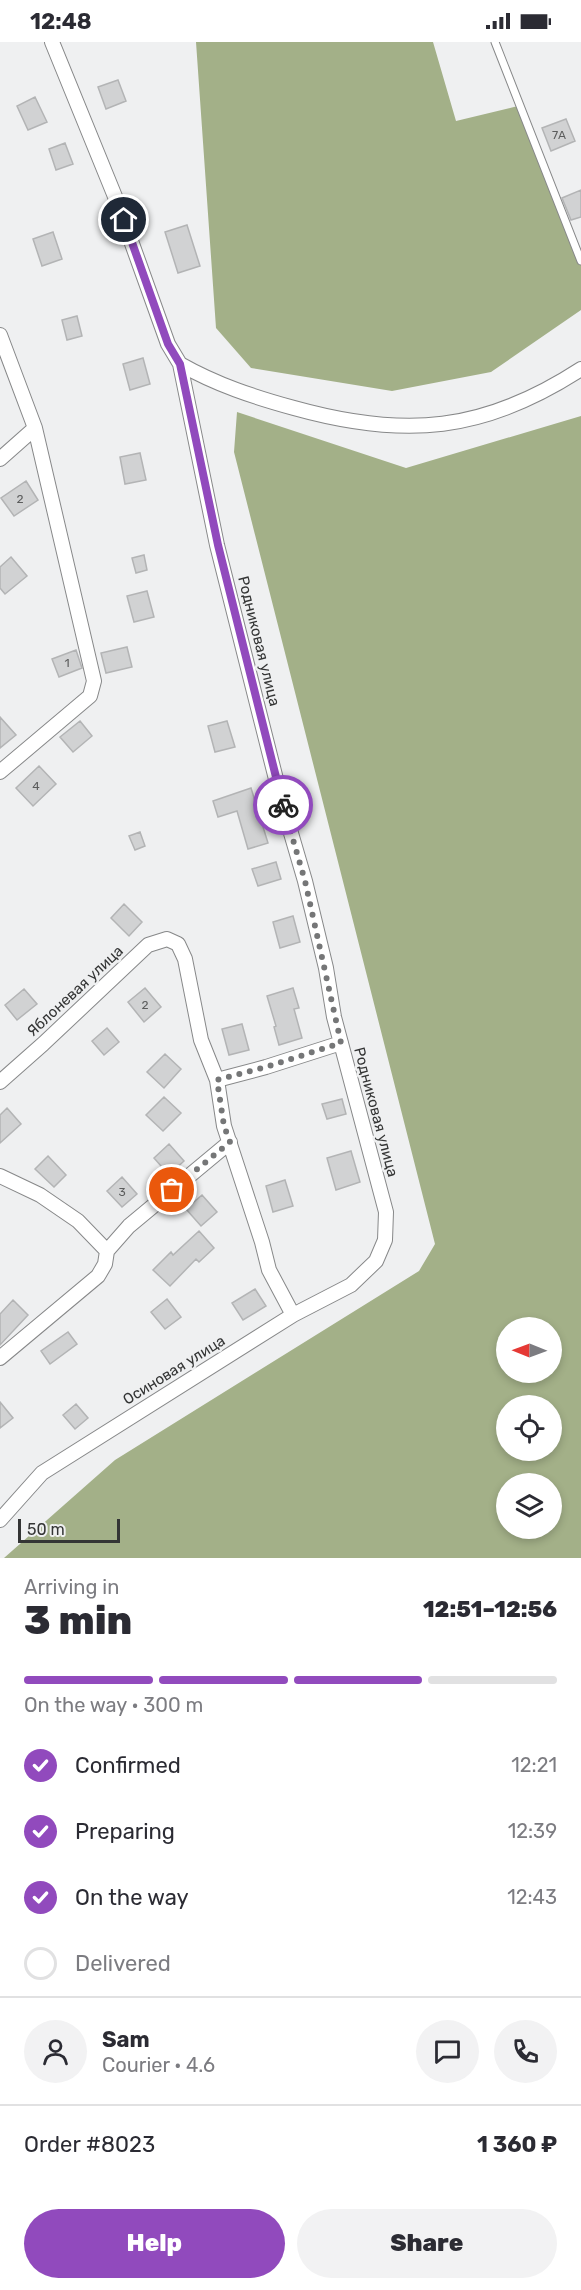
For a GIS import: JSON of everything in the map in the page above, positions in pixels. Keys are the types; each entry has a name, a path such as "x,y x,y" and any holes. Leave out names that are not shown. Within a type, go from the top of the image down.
{"street":[{"name":"Родниковая улица","path":"52,42 116,199 168,344 180,364 218,545 281,799 305,881 341,1043 386,1212 385,1239 376,1261"},
{"path":"0,335 35,428 94,681 90,696 0,772"},
{"path":"180,364 212,382 241,393 313,414 348,421 410,427 444,425 489,415 524,402 581,369"},
{"path":"0,459 35,428"},
{"name":"Яблоневая улица","path":"0,1082 148,945 167,939 178,944 185,959 201,1040 217,1080"},
{"path":"293,1315 269,1270 224,1126 217,1080 341,1043"},
{"path":"0,1358 98,1276 105,1264 107,1251 129,1226 230,1142"},
{"path":"0,1176 40,1195 78,1221 107,1251"},
{"name":"Осиновая улица","path":"0,1520 42,1473 293,1315 351,1285 376,1261"}],"lane":[{"path":"495,42 581,261"}],"green space":[{"path":"196,42 433,42 456,121 518,106 581,250 581,310 491,372 392,391 251,368 216,328"},
{"path":"237,412 406,468 581,416 581,1558 4,1558 115,1460 419,1271 435,1244 234,452"}],"building":[{"path":"118,80 126,101 106,109 98,87"},
{"path":"35,97 47,122 28,130 17,106"},
{"path":"566,119 575,141 551,151 542,128"},
{"path":"65,143 73,164 56,170 49,149"},
{"path":"581,190 581,217 571,220 562,198"},
{"path":"187,225 200,266 178,273 165,232"},
{"path":"53,232 62,259 42,266 33,239"},
{"path":"77,316 82,336 67,340 62,320"},
{"path":"143,358 150,384 130,390 123,364"},
{"path":"140,453 146,480 125,484 120,457"},
{"path":"26,481 38,500 14,516 1,498"},
{"path":"144,555 147,570 136,573 132,558"},
{"path":"11,557 27,576 5,594 0,588 0,567"},
{"path":"147,591 154,617 134,622 127,596"},
{"path":"127,647 132,667 106,673 101,653"},
{"path":"76,650 82,668 59,677 52,659"},
{"path":"0,717 16,735 0,748"},
{"path":"80,721 92,736 73,752 60,737"},
{"path":"227,721 235,747 215,752 208,726"},
{"path":"39,766 56,784 33,806 16,788"},
{"path":"251,788 268,843 248,849 237,811 218,817 213,801"},
{"path":"140,832 145,846 135,850 129,836"},
{"path":"276,862 281,879 258,886 252,869"},
{"path":"124,904 142,922 129,936 111,918"},
{"path":"293,916 300,942 280,948 273,922"},
{"path":"145,988 161,1007 144,1022 128,1002"},
{"path":"293,988 299,1008 294,1009 302,1038 279,1045 267,996"},
{"path":"24,989 37,1004 17,1020 5,1005"},
{"path":"242,1024 249,1050 229,1055 222,1029"},
{"path":"107,1028 119,1042 104,1055 92,1041"},
{"path":"165,1054 181,1069 164,1088 147,1072"},
{"path":"164,1097 181,1113 163,1131 146,1115"},
{"path":"342,1099 346,1114 327,1119 322,1104"},
{"path":"7,1108 21,1124 0,1143 0,1115"},
{"path":"169,1144 184,1161 169,1175 154,1158"},
{"path":"351,1151 360,1182 336,1190 327,1158"},
{"path":"48,1156 66,1175 54,1187 35,1169"},
{"path":"122,1177 137,1194 122,1207 107,1191"},
{"path":"285,1180 293,1206 273,1212 266,1186"},
{"path":"202,1195 217,1212 201,1226 186,1209"},
{"path":"199,1231 214,1248 199,1262 196,1259 170,1286 153,1270 171,1252 173,1255"},
{"path":"255,1289 266,1306 243,1320 232,1303"},
{"path":"167,1299 181,1317 165,1329 151,1312"},
{"path":"13,1300 28,1315 0,1345 0,1314"},
{"path":"68,1332 77,1344 50,1364 41,1351"},
{"path":"0,1402 13,1418 0,1428"},
{"path":"76,1404 88,1418 75,1429 63,1415"}],"way so far":[{"path":"172,1190 230,1142 224,1126 217,1080 341,1043 305,881 283,805"}],"route":[{"path":"124,220 168,344 180,364 218,545 283,805"}]}
